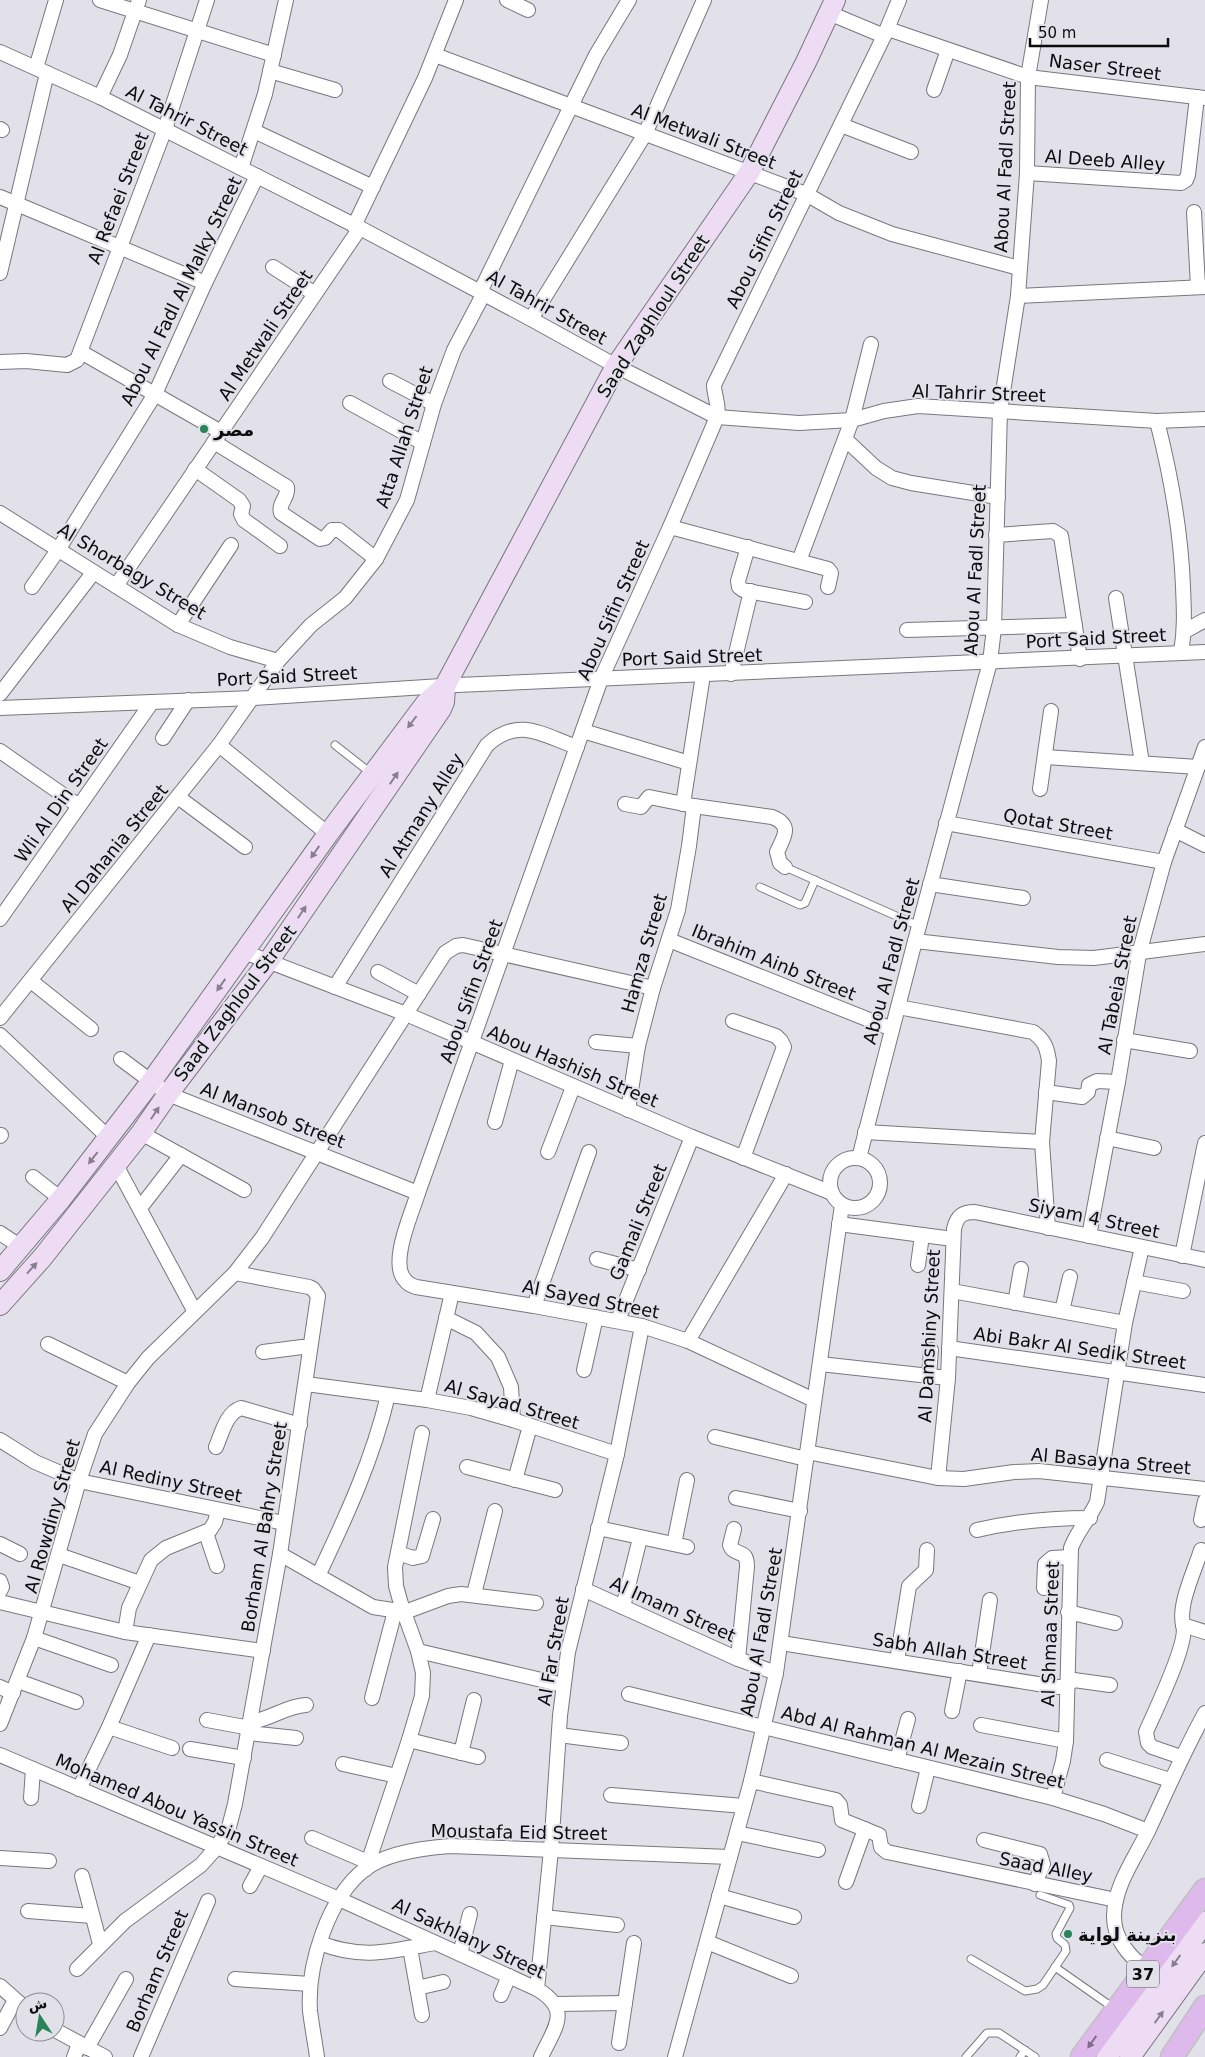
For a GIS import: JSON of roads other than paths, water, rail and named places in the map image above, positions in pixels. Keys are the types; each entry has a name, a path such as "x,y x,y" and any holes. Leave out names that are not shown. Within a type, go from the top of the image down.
{"main road":[{"name":"37","path":"1082,2057 1205,1890"},
{"path":"1172,2057 1205,2007"}],"street":[{"path":"0,273 16,203 56,0"},
{"path":"100,0 137,6 197,31 274,55"},
{"name":"Al Refaei Street","path":"81,352 165,129 207,0"},
{"path":"241,168 254,131 286,0"},
{"name":"Al Metwali Street","path":"116,586 315,294 357,227 373,187 435,55 456,0"},
{"path":"506,0 528,10"},
{"name":"Atta Allah Street","path":"253,698 278,661 311,625 345,598 376,560 407,500 434,404 454,350 596,55 629,0"},
{"path":"531,318 645,134 704,0"},
{"name":"Abou Sifin Street","path":"398,1255 418,1193 473,1043 601,679 670,527 717,417 718,405 714,384 886,33 899,0"},
{"name":"Abou Al Fadl Street","path":"859,1158 914,941 990,662 994,628 1000,411 1018,296 1027,172 1028,77 1041,0"},
{"path":"100,98 120,55 137,6"},
{"name":"Naser Street","path":"832,6 886,33 948,50 1028,77 1201,98"},
{"name":"Saad Zaghloul Street","path":"0,1271 61,1199 109,1138 328,834 426,703 444,686 616,366 749,173 806,62 832,6"},
{"path":"934,90 948,50"},
{"name":"Al Tahrir Street","path":"0,52 165,129 357,227 531,318 616,366 717,417 799,423 852,420 884,411 918,406 1157,421 1205,419"},
{"name":"Al Metwali Street","path":"435,55 806,194 839,213 892,234 1019,268"},
{"path":"270,71 334,90"},
{"name":"Al Deeb Alley","path":"1027,172 1181,183 1186,180 1188,175 1201,98"},
{"path":"841,125 911,152"},
{"path":"254,131 373,187"},
{"name":"Abou Al Fadl Al Malky Street","path":"32,588 58,550 155,394 204,283 257,176"},
{"path":"0,197 204,283"},
{"path":"1018,296 1201,287 1194,212"},
{"path":"273,266 315,294"},
{"path":"799,561 852,420 871,344"},
{"path":"0,362 26,361 71,364 77,360 81,352 155,394 286,486 288,491 280,506 281,513 320,539 325,538 332,530 339,530 376,560"},
{"path":"390,381 434,404"},
{"path":"350,403 423,443"},
{"path":"1157,421 1170,470 1178,520 1185,631 1181,652"},
{"path":"845,439 876,468 892,478 911,483 998,497"},
{"path":"195,469 239,500 243,506 241,514 244,520 280,546"},
{"name":"Al Shorbagy Street","path":"0,513 178,624 230,646 278,661"},
{"path":"670,527 828,569 831,572 828,587"},
{"path":"996,535 1053,531 1059,533 1063,539 1080,659"},
{"path":"178,624 231,545"},
{"path":"748,547 738,583 741,589 805,602"},
{"path":"0,694 94,573"},
{"path":"731,674 750,591"},
{"path":"1116,598 1142,763"},
{"path":"1185,631 1205,620"},
{"path":"907,630 1075,625"},
{"name":"Port Said Street","path":"0,708 253,698 444,686 1205,652"},
{"name":"Hamza Street","path":"628,1110 638,1046 653,988 680,900 688,805 689,763 703,675"},
{"name":"Saad Zaghloul Street","path":"0,1305 42,1258 142,1133 168,1094 268,962 441,710 444,702 444,686"},
{"name":"Al Dahania Street","path":"3,1009 30,981 178,798 253,698"},
{"path":"163,738 188,700"},
{"name":"Wli Al Din Street","path":"0,919 152,702"},
{"path":"1040,789 1051,711"},
{"name":"Al Atmany Alley","path":"335,988 487,745 498,735 512,729 527,729 577,747"},
{"path":"583,731 689,763"},
{"path":"219,745 328,834"},
{"path":"0,751 79,806"},
{"path":"1045,757 1142,763 1202,756"},
{"name":"Al Tabeia Street","path":"1089,1236 1118,1082 1138,954 1164,862 1202,756"},
{"path":"625,804 641,807 649,797 688,805 772,817 780,820 785,826 786,834 777,852 777,858 780,864 785,867"},
{"path":"178,798 245,847"},
{"name":"Qotat Street","path":"946,824 1164,862"},
{"path":"1175,830 1205,845"},
{"path":"930,884 1023,898"},
{"name":"Ibrahim Ainb Street","path":"669,940 892,1029"},
{"path":"914,941 1058,958 1094,958 1138,954 1205,944"},
{"name":"Al Rowdiny Street","path":"0,1724 16,1687 42,1614 79,1481 95,1434 128,1383 154,1352 235,1273 262,1238 445,953 456,946 463,945 653,988"},
{"name":"Abou Hashish Street","path":"244,952 406,1014 573,1087 832,1193"},
{"path":"378,972 419,994"},
{"path":"30,981 90,1029"},
{"path":"898,1007 1033,1032 1042,1039 1048,1049 1049,1061 1042,1142 1048,1228"},
{"path":"733,1021 776,1036 784,1047 743,1158"},
{"path":"0,1035 109,1138"},
{"path":"1124,1040 1190,1051"},
{"path":"596,1042 638,1046"},
{"name":"Al Mansob Street","path":"121,1059 168,1094 418,1193"},
{"path":"495,1122 512,1060"},
{"path":"1046,1092 1082,1097 1088,1092 1089,1084 1094,1081 1118,1082"},
{"path":"548,1152 573,1087"},
{"path":"865,1132 1042,1142"},
{"path":"142,1133 244,1190"},
{"name":"Gamali Street","path":"618,1320 692,1137"},
{"path":"1107,1138 1154,1148"},
{"path":"1182,1256 1205,1143"},
{"path":"534,1306 589,1152"},
{"path":"140,1208 181,1155"},
{"path":"852,1158 859,1158 874,1166 881,1180 878,1196 872,1202 857,1208 842,1205 832,1193 831,1178 838,1165 852,1158"},
{"path":"116,1165 195,1312"},
{"path":"688,1341 786,1174"},
{"path":"33,1177 61,1199"},
{"name":"Abou Al Fadl Street","path":"676,2057 751,1781 776,1673 842,1205"},
{"name":"Al Damshiny Street","path":"938,1478 948,1378 956,1218 965,1212 975,1212"},
{"name":"Siyam 4 Street","path":"975,1212 1205,1260"},
{"path":"839,1224 954,1239"},
{"path":"0,1234 21,1247"},
{"path":"918,1266 922,1235"},
{"name":"Al Shmaa Street","path":"1052,1798 1063,1761 1066,1741 1070,1558 1074,1539 1090,1518 1097,1502 1125,1322 1142,1247"},
{"name":"Al Sayed Street","path":"398,1255 400,1269 405,1281 416,1287 618,1320 642,1326 688,1341 814,1400"},
{"path":"597,1259 639,1270"},
{"path":"1015,1303 1021,1269"},
{"name":"Borham Al Bahry Street","path":"217,1848 229,1827 250,1728 280,1554 318,1296 313,1289 235,1273"},
{"path":"1062,1311 1070,1277"},
{"path":"1134,1282 1183,1291"},
{"path":"952,1291 1125,1322"},
{"path":"427,1400 452,1293"},
{"path":"584,1370 596,1317"},
{"path":"446,1318 476,1333 498,1357 511,1387 513,1420"},
{"name":"Al Far Street","path":"537,1989 551,1850 563,1685 568,1652 617,1454 642,1326"},
{"path":"48,1344 128,1383"},
{"path":"263,1352 302,1346 310,1348"},
{"name":"Abi Bakr Al Sedik Street","path":"949,1348 1205,1385"},
{"path":"929,1376 931,1350"},
{"path":"820,1364 948,1378"},
{"name":"Al Sayad Street","path":"306,1384 427,1400 471,1408 617,1454"},
{"path":"318,1576 356,1495 380,1430 388,1396"},
{"path":"216,1447 233,1411 241,1408 300,1425"},
{"path":"515,1480 530,1426"},
{"path":"312,1838 367,1865 422,1696 422,1673 418,1651 400,1611 395,1567 422,1433"},
{"name":"Al Basayna Street","path":"716,1437 938,1478 964,1479 1014,1472 1039,1471 1205,1489"},
{"name":"Al Rediny Street","path":"0,1440 35,1462 79,1481 284,1523"},
{"path":"467,1467 555,1490"},
{"path":"598,1528 681,1546 686,1480"},
{"path":"736,1498 800,1511"},
{"path":"1201,1520 1205,1501"},
{"path":"125,1632 129,1608 151,1560 166,1548 184,1539 206,1533 215,1522 218,1510"},
{"path":"474,1594 496,1511"},
{"path":"977,1530 1023,1520 1090,1518"},
{"path":"398,1553 413,1558 422,1556 433,1519"},
{"path":"734,1529 730,1545 732,1549 746,1557 747,1567 738,1659"},
{"path":"206,1533 217,1566"},
{"path":"623,1607 640,1538"},
{"path":"0,1544 20,1554"},
{"path":"897,1660 908,1586 926,1570 927,1550"},
{"path":"1181,1757 1152,1747 1146,1737 1146,1732 1181,1648 1185,1630 1182,1608 1201,1550"},
{"path":"280,1554 373,1607 400,1611 448,1596 474,1594 536,1603"},
{"path":"59,1555 140,1582"},
{"path":"1044,1588 1044,1564 1052,1558 1070,1558"},
{"path":"0,1581 2,1588 0,1591"},
{"name":"Al Imam Street","path":"584,1589 738,1659 776,1673"},
{"path":"979,1674 990,1600"},
{"path":"0,1602 42,1614 125,1632 263,1651"},
{"path":"372,1698 400,1611"},
{"path":"1068,1612 1115,1622"},
{"path":"1183,1625 1205,1632"},
{"path":"79,1789 109,1727 149,1635"},
{"path":"34,1638 110,1665"},
{"name":"Sabh Allah Street","path":"781,1643 1057,1687 1066,1686 1074,1680 1110,1685"},
{"path":"418,1651 563,1685"},
{"path":"952,1711 960,1672"},
{"path":"0,1687 16,1687 76,1702"},
{"name":"Abd Al Rahman Al Mezain Street","path":"628,1694 1052,1798 1104,1814 1148,1831"},
{"path":"460,1753 474,1700"},
{"path":"250,1728 290,1707 306,1704"},
{"path":"1146,1970 1130,1956 1119,1939 1114,1918 1116,1900 1122,1883 1148,1831 1170,1780 1205,1713"},
{"path":"897,1760 908,1719"},
{"path":"206,1720 296,1738"},
{"path":"980,1725 1066,1741"},
{"path":"109,1727 172,1748"},
{"path":"559,1735 621,1742"},
{"path":"409,1740 478,1757"},
{"path":"190,1749 244,1758"},
{"name":"Mohamed Abou Yassin Street","path":"0,1755 339,1899"},
{"path":"1108,1760 1170,1780"},
{"path":"343,1764 397,1776"},
{"path":"919,1806 928,1768"},
{"path":"31,1798 32,1769"},
{"path":"751,1781 836,1800 840,1805 842,1820 865,1829 846,1882"},
{"path":"611,1795 744,1806"},
{"name":"Saad Alley","path":"865,1829 879,1834 881,1847 888,1852 968,1870 1038,1890 1116,1900"},
{"path":"736,1833 818,1850"},
{"path":"984,1840 1040,1854 1043,1864 1038,1890"},
{"name":"Moustafa Eid Street","path":"318,2057 310,2012 310,1984 320,1943 339,1899 367,1865 428,1848 450,1846 730,1857"},
{"name":"Borham Street","path":"77,1969 125,1921 201,1865 217,1848"},
{"path":"0,1858 49,1861"},
{"path":"250,1886 261,1866"},
{"path":"82,1876 100,1944"},
{"path":"720,1896 794,1917"},
{"name":"Al Sakhlany Street","path":"339,1899 549,1996 556,2004 559,2013 557,2023 542,2057"},
{"name":"Borham Street","path":"141,2057 208,1901"},
{"path":"28,1911 92,1916"},
{"path":"460,1954 470,1914"},
{"path":"544,1917 617,1925"},
{"path":"1107,2057 1205,1922"},
{"path":"320,1943 338,1950 357,1953 385,1953 435,1942"},
{"path":"707,1942 791,1976"},
{"path":"619,2043 634,1943"},
{"path":"410,1948 422,2015"},
{"path":"1130,2057 1205,1953"},
{"path":"501,1995 509,1976"},
{"path":"74,2057 126,1979"},
{"path":"235,1980 310,1984"},
{"path":"417,1988 443,1982"},
{"path":"0,1986 15,2000"},
{"path":"556,2004 625,2003"},
{"path":"0,2028 15,2010"},
{"path":"65,2036 105,2057"}],"lane":[{"path":"335,745 373,774"},
{"path":"785,867 919,926"},
{"path":"760,887 800,905 805,902 815,880"},
{"path":"971,1959 1025,1991 1037,1989 1043,1985 1066,1949 1056,1936 1056,1931 1070,1908 1069,1905 1038,1890"},
{"path":"1055,1967 1115,2010"},
{"path":"966,2057 987,2033 999,2033 1035,2057"},
{"path":"1020,2057 1025,2050"}],"place":[{"name":"مصر","path":"204,429"},
{"name":"بنزينة لواية","path":"1068,1934"}]}
